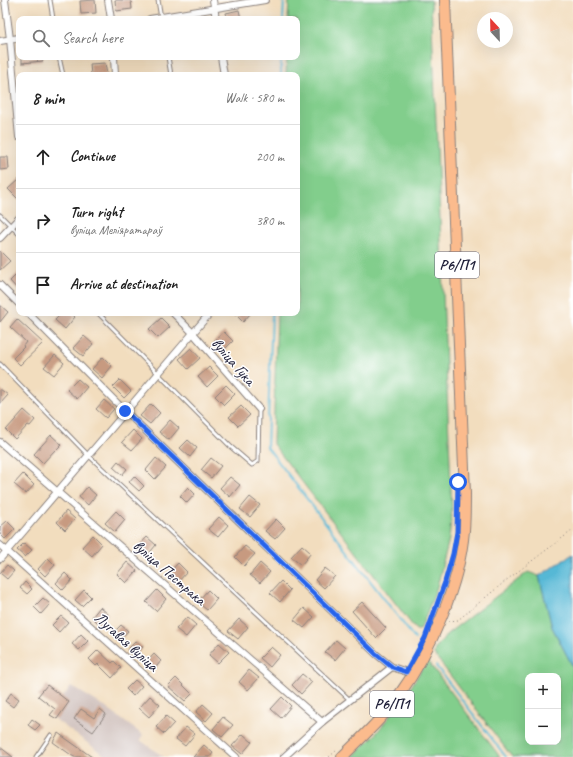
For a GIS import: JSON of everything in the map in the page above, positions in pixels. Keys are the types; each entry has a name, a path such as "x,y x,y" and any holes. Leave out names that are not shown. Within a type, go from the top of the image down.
{"main road":[{"name":"Р6/П1","path":"341,752 379,720 414,674 442,617 460,557 464,530 465,493 445,0"}],"street":[{"path":"5,0 16,105"},
{"path":"108,0 111,16"},
{"path":"213,0 215,16"},
{"path":"172,16 265,0"},
{"path":"0,41 16,39"},
{"path":"114,60 115,72"},
{"path":"222,60 224,72"},
{"path":"0,238 16,221"},
{"path":"0,285 16,301"},
{"path":"31,316 125,411 371,649 392,667 414,674"},
{"name":"вуліца Гука","path":"176,316 192,332 259,409"},
{"path":"0,559 207,316"},
{"name":"вуліца Пестрака","path":"0,442 322,722"},
{"name":"Лугавая вуліца","path":"0,545 236,757"},
{"path":"284,757 322,722 392,667"}],"lane":[{"path":"50,0 53,16"},
{"path":"158,0 161,16"},
{"path":"60,60 62,72"},
{"path":"168,60 170,72"},
{"path":"0,215 16,231"},
{"path":"101,316 231,447 252,465 258,461 259,409"},
{"path":"0,364 88,455 350,700"},
{"path":"36,757 51,735"}],"path":[{"path":"442,617 449,621 458,620 508,579 573,530"},
{"path":"329,757 341,752"}],"shaded area":[{"path":"71,686 102,705 143,735 140,740 164,757 107,757 53,718 50,715"}],"green space":[{"path":"289,0 431,0 452,511 449,539 437,587 420,630 416,630 273,444 277,316 300,316 300,72 286,72 287,60 300,60 300,16 288,16"},
{"path":"528,572 539,576 552,627 573,667 573,757 512,757 434,654 435,649 447,634"},
{"path":"427,660 500,757 352,757 375,735 408,692"}],"water":[{"path":"573,554 573,667 552,627 539,576"}],"building":[{"path":"95,0 96,13 81,14 80,1"},
{"path":"115,0 131,0 132,9 116,11"},
{"path":"239,10 240,16 226,16 226,13"},
{"path":"22,60 43,60 43,61 22,63"},
{"path":"105,63 106,72 91,72 90,64"},
{"path":"0,157 8,157 9,169 0,170"},
{"path":"16,182 16,197 8,189"},
{"path":"0,251 10,261 0,270"},
{"path":"16,275 16,288 10,281"},
{"path":"0,305 8,312 0,322"},
{"path":"59,316 75,317 65,329 55,320"},
{"path":"237,316 248,316 243,322"},
{"path":"161,318 170,327 158,338 149,329"},
{"path":"17,319 43,343 20,365 13,358 24,347 23,346 26,342 10,327"},
{"path":"224,332 233,341 222,352 213,342"},
{"path":"84,336 93,344 83,356 73,348"},
{"path":"191,348 200,358 188,369 179,359"},
{"path":"55,355 64,363 54,375 44,367"},
{"path":"103,357 112,366 102,378 92,369"},
{"path":"209,367 218,376 207,387 198,377"},
{"path":"78,379 87,387 77,399 67,390"},
{"path":"120,380 131,391 124,398 113,387"},
{"path":"226,385 235,394 224,405 215,396"},
{"path":"0,389 8,395 0,404"},
{"path":"104,400 114,409 106,418 96,409"},
{"path":"151,404 160,413 150,424 140,416"},
{"path":"241,406 250,415 238,426 229,417"},
{"path":"24,410 35,420 15,439 6,430"},
{"path":"170,420 179,428 169,440 159,432"},
{"path":"133,430 142,439 132,450 122,442"},
{"path":"51,435 62,445 43,463 34,454"},
{"path":"188,440 197,448 190,457 180,448"},
{"path":"156,458 166,467 155,479 146,470"},
{"path":"211,458 221,466 211,478 201,470"},
{"path":"118,461 127,469 122,475 113,467"},
{"path":"23,474 34,485 26,494 14,484"},
{"path":"134,476 144,486 139,491 129,482"},
{"path":"230,477 240,485 230,497 220,488"},
{"path":"87,487 96,495 88,505 79,497"},
{"path":"188,487 195,494 187,503 180,496"},
{"path":"250,497 260,505 250,517 240,509"},
{"path":"66,511 75,519 65,530 57,522"},
{"path":"116,511 125,520 115,532 105,523"},
{"path":"219,517 228,525 218,537 208,529"},
{"path":"276,519 285,528 275,539 265,531"},
{"path":"7,521 15,529 5,539 0,534 0,527"},
{"path":"93,535 102,544 92,556 82,547"},
{"path":"147,537 156,545 146,557 136,549"},
{"path":"24,543 32,550 25,557 17,550"},
{"path":"302,545 311,553 301,565 291,557"},
{"path":"245,546 255,554 244,566 235,557"},
{"path":"48,558 55,565 45,576 38,569"},
{"path":"127,562 137,571 126,583 117,574"},
{"path":"178,563 187,572 177,583 167,575"},
{"path":"260,563 270,572 260,583 250,575"},
{"path":"7,565 14,571 7,579 0,573"},
{"path":"325,568 335,576 324,588 315,580"},
{"path":"65,573 72,580 63,590 56,583"},
{"path":"281,581 290,590 280,602 270,593"},
{"path":"25,582 32,589 27,594 20,588"},
{"path":"84,590 91,597 82,606 75,600"},
{"path":"157,590 166,599 156,611 146,602"},
{"path":"208,590 217,599 207,610 197,602"},
{"path":"43,598 50,604 41,614 34,607"},
{"path":"362,602 386,628 376,638 352,611"},
{"path":"100,607 108,614 99,624 92,617"},
{"path":"304,608 314,617 304,628 294,620"},
{"path":"61,616 68,622 59,632 52,625"},
{"path":"187,617 196,625 186,637 176,629"},
{"path":"239,619 248,627 238,639 228,631"},
{"path":"121,625 128,631 119,641 112,634"},
{"path":"81,634 88,641 79,650 72,644"},
{"path":"336,640 345,648 335,660 325,652"},
{"path":"136,641 143,647 134,657 127,650"},
{"path":"219,643 229,652 218,663 209,655"},
{"path":"271,647 280,655 270,667 260,658"},
{"path":"98,650 112,663 114,661 121,668 112,678 98,664 96,666 89,659"},
{"path":"154,654 161,661 153,671 145,664"},
{"path":"249,670 259,678 248,690 239,682"},
{"path":"302,674 312,682 301,694 292,685"},
{"path":"176,678 192,694 185,701 168,686"},
{"path":"135,680 142,686 133,696 126,689"},
{"path":"47,685 69,702 57,719 50,715 55,709 38,696"},
{"path":"11,693 19,699 13,707 5,701"},
{"path":"150,696 160,705 149,717 139,708"},
{"path":"282,697 291,706 281,718 271,709"},
{"path":"203,704 213,713 206,721 196,712"},
{"path":"81,709 94,718 100,709 106,714 93,732 74,719"},
{"path":"166,716 174,723 164,734 156,727"},
{"path":"223,717 233,725 222,737 213,729"},
{"path":"32,719 40,725 35,730 28,725"},
{"path":"186,727 195,734 185,746 176,739"},
{"path":"58,733 92,757 74,757 53,742"},
{"path":"243,734 252,742 242,754 232,746"},
{"path":"204,745 213,753 210,757 193,757"},
{"path":"0,747 13,757 0,757"}],"waterway":[{"path":"283,16 284,0"},
{"path":"281,60 281,72"},
{"path":"272,316 267,447 415,639"},
{"path":"436,666 506,757"}],"route":[{"path":"125,411 376,654 392,667 406,672 425,638 445,582 453,554 457,532 458,482"}]}
